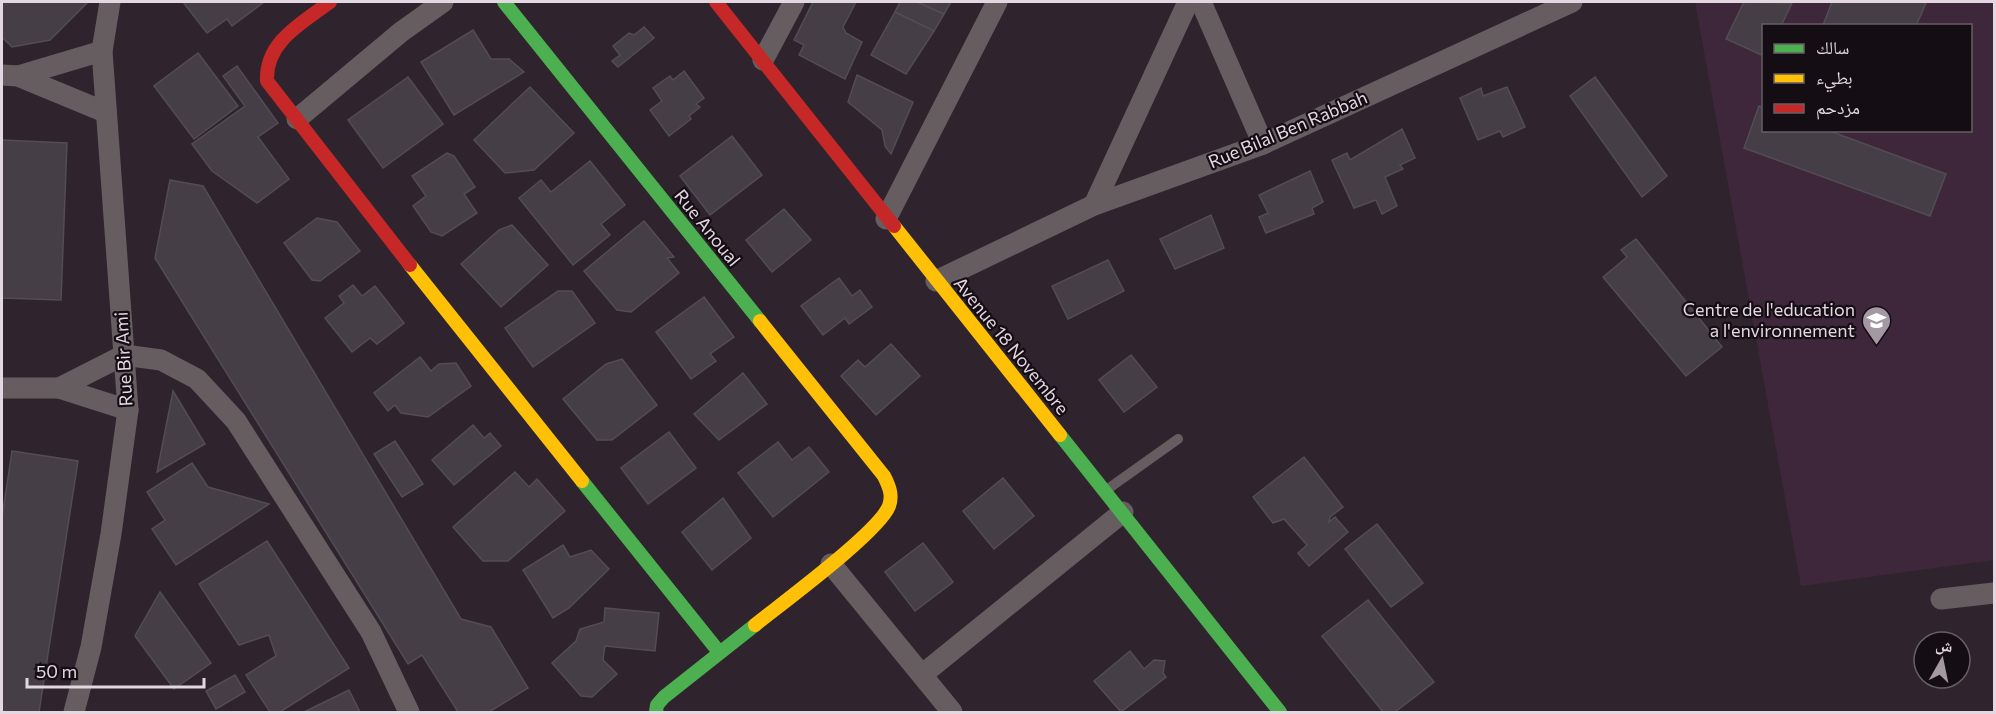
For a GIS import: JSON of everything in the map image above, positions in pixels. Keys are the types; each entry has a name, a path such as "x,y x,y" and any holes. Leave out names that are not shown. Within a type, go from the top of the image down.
{"street":[{"name":"Rue Bir Ami","path":"74,712 92,647 111,534 128,410 102,51 110,2"},
{"path":"330,2 272,50 265,70 267,81 476,348 719,652"},
{"path":"297,119 401,32 443,2"},
{"name":"Rue Anoual","path":"504,2 884,476 890,488 888,509 831,564"},
{"name":"Avenue 18 Novembre","path":"716,2 764,60 886,219 1280,712"},
{"path":"764,60 794,2"},
{"path":"886,219 998,2"},
{"path":"1094,205 1188,2"},
{"path":"1201,2 1263,144"},
{"name":"Rue Bilal Ben Rabbah","path":"936,281 1094,205 1263,144 1572,2"},
{"path":"10,76 102,51"},
{"path":"10,76 105,112"},
{"path":"58,388 124,355 161,360 197,380 236,421 371,632 409,712"},
{"path":"2,388 58,388 128,410"},
{"path":"923,674 1123,513"},
{"path":"656,712 657,705 664,697 831,564 952,712"},
{"path":"1941,600 1995,593"}],"lane":[{"path":"1104,491 1178,439"}],"shaded area":[{"name":"Centre de l'education a l'environnement","path":"1695,2 1994,2 1994,560 1801,586"}],"building":[{"path":"2,2 88,2 50,40 12,47 2,37"},
{"path":"183,2 264,2 232,26 227,19 207,33"},
{"path":"813,2 856,2 843,27 846,33 862,42 845,79 799,55 804,45 794,40"},
{"path":"900,2 917,2 944,14 934,31 895,12"},
{"path":"917,2 951,2 944,14"},
{"path":"1744,2 1792,3 1782,24 1762,24 1762,55 1726,39"},
{"path":"1832,2 1926,3 1917,24 1823,24"},
{"path":"895,12 934,31 906,74 871,55"},
{"path":"644,27 654,38 618,67 612,61 620,55 613,46 629,33 634,35"},
{"path":"473,30 491,59 509,59 524,72 454,115 421,62"},
{"path":"198,53 238,106 194,139 154,86"},
{"path":"237,66 278,123 258,137 289,179 257,203 212,171 192,144 245,106 223,76"},
{"path":"684,71 704,98 696,104 700,107 689,116 691,119 669,136 650,110 662,101 653,88 670,76 673,80"},
{"path":"857,75 913,102 891,154 885,146 882,130 848,102"},
{"path":"408,77 443,124 383,168 348,120"},
{"path":"1595,77 1667,176 1642,197 1570,96"},
{"path":"530,87 574,133 534,170 505,173 474,140"},
{"path":"1507,87 1525,127 1503,137 1500,131 1478,140 1460,98 1481,88 1483,96"},
{"path":"1759,106 1762,107 1762,132 1832,132 1946,174 1930,216 1744,148"},
{"path":"1402,129 1415,158 1400,165 1403,169 1385,177 1397,206 1382,214 1376,200 1354,208 1332,160 1347,153 1350,160"},
{"path":"732,136 762,175 710,215 680,176"},
{"path":"2,140 67,143 61,300 2,298"},
{"path":"447,153 454,156 475,187 464,194 477,213 442,236 431,232 413,206 426,196 412,176"},
{"path":"590,161 625,205 601,224 610,235 573,265 519,198 541,180 551,192"},
{"path":"1310,171 1323,202 1312,208 1314,214 1266,233 1259,217 1268,213 1259,195"},
{"path":"170,180 203,186 461,619 491,627 528,688 489,712 458,712 422,655 408,664 155,258"},
{"path":"784,209 811,240 772,272 746,240"},
{"path":"1211,215 1224,248 1175,269 1160,239"},
{"path":"317,218 337,222 360,251 320,281 312,280 284,243"},
{"path":"644,221 674,257 667,258 679,273 631,312 617,310 584,271"},
{"path":"512,225 548,265 501,307 461,264 499,230"},
{"path":"1636,239 1722,347 1686,376 1603,277 1627,257 1621,250"},
{"path":"1108,260 1124,291 1068,319 1052,286"},
{"path":"839,278 852,296 860,290 872,307 849,324 845,318 823,335 801,306"},
{"path":"353,285 362,296 375,286 404,323 377,344 370,338 352,352 325,318 344,303 339,296"},
{"path":"558,291 572,291 595,323 533,367 505,328"},
{"path":"704,297 734,337 710,354 716,361 691,379 656,332"},
{"path":"891,344 920,376 876,415 841,376 858,360 865,367"},
{"path":"1131,355 1157,387 1124,412 1099,380"},
{"path":"420,357 431,371 439,364 456,363 471,386 428,417 401,413 395,405 388,411 374,393"},
{"path":"622,359 657,405 612,440 597,440 563,399 606,364"},
{"path":"743,373 767,404 719,440 694,414"},
{"path":"173,391 205,444 157,472"},
{"path":"473,425 484,438 490,433 501,446 454,485 432,460"},
{"path":"669,432 696,468 648,504 621,468"},
{"path":"395,441 423,484 402,497 374,454"},
{"path":"778,442 792,460 809,447 829,472 773,517 738,473"},
{"path":"12,451 78,461 39,712 2,712 2,518"},
{"path":"1304,457 1343,507 1330,517 1329,522 1335,517 1348,532 1309,566 1298,553 1307,545 1284,519 1273,523 1253,497"},
{"path":"192,463 208,487 269,504 176,565 152,529 165,520 147,492"},
{"path":"515,472 529,487 537,479 565,511 508,561 483,561 453,527"},
{"path":"1003,478 1034,516 994,549 963,511"},
{"path":"723,498 751,538 712,570 682,532"},
{"path":"1377,524 1423,583 1391,607 1345,549"},
{"path":"267,541 349,668 280,712 270,712 246,675 276,656 269,635 239,645 199,584"},
{"path":"923,543 953,582 915,611 885,572"},
{"path":"563,545 570,557 591,550 609,569 569,608 553,618 523,570"},
{"path":"160,592 211,663 174,689 135,636"},
{"path":"1368,600 1434,682 1395,712 1383,712 1322,636"},
{"path":"605,608 659,613 655,651 605,646 603,660 617,674 592,697 581,696 552,663 576,641 580,629 604,622"},
{"path":"1130,651 1144,669 1154,660 1165,661 1163,673 1166,677 1121,712 1094,681"},
{"path":"235,675 245,692 216,709 206,691"},
{"path":"349,690 360,712 304,712"}],"traffic: fast":[{"path":"504,2 760,321"},
{"path":"1060,435 1280,712"},
{"path":"582,481 719,652"},
{"path":"656,712 657,705 664,697 755,625"}],"traffic: slow":[{"path":"894,226 1060,435"},
{"path":"410,265 582,481"},
{"path":"755,625 849,550 881,518 891,498 884,476 760,321"}],"traffic: jam":[{"path":"330,2 297,26 279,44 268,67 267,81 410,265"},
{"path":"716,2 894,226"}],"place":[{"name":"Centre de l'education a l'environnement","path":"1876,346"}]}
